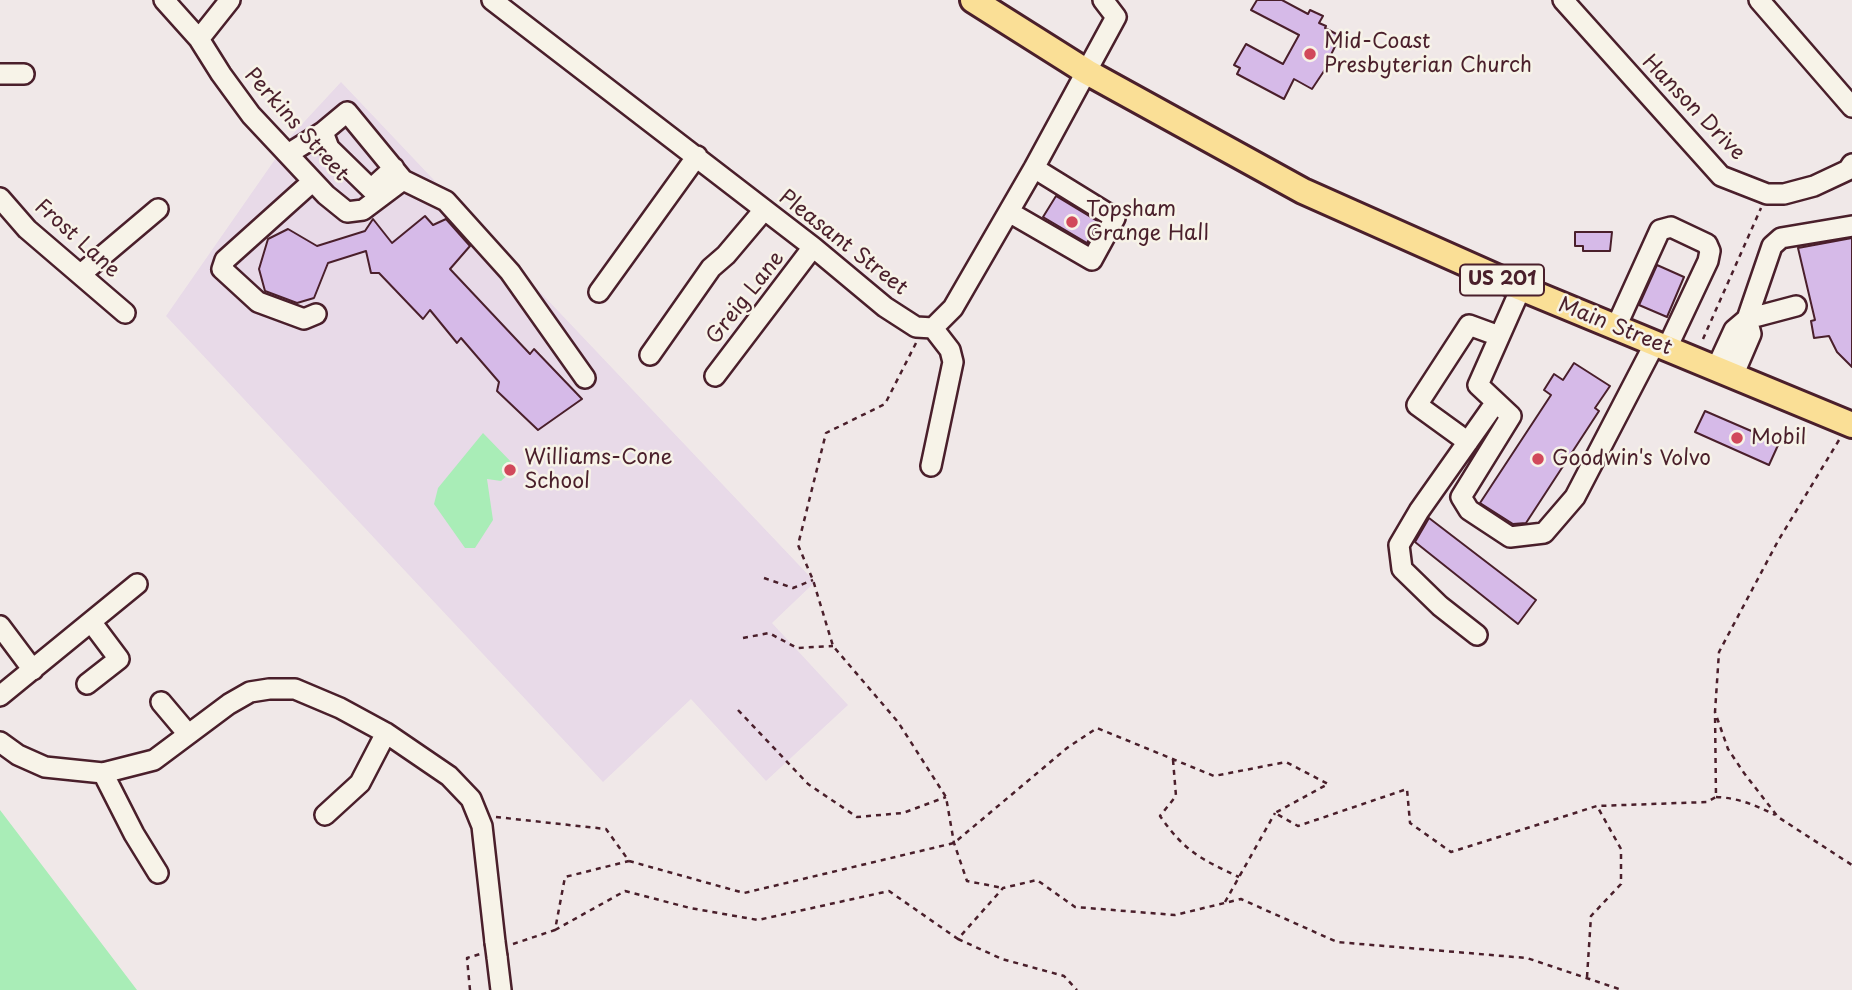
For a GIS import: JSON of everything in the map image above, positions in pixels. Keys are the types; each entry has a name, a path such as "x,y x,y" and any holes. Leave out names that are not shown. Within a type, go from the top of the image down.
{"main road":[{"name":"US 201","path":"973,0 1087,72"},
{"name":"Main Street","path":"1087,72 1303,191 1521,288 1724,373 1846,433"}],"street":[{"name":"Perkins Street","path":"164,0 199,39 251,115 326,195 347,212 363,210 375,203 398,174"},
{"path":"199,39 230,0"},
{"name":"Pleasant Street","path":"492,0 814,247 885,307 926,333"},
{"path":"931,466 953,362 950,350 926,333 953,308 1087,72 1116,17 1103,0"},
{"name":"Hanson Drive","path":"1563,0 1721,176 1767,194 1784,194 1814,186 1848,170 1852,164"},
{"path":"1759,0 1852,107"},
{"path":"0,74 24,74"},
{"path":"288,154 323,132 347,112 398,174 446,201 510,272 585,378"},
{"path":"323,132 329,148 371,189 398,174"},
{"path":"599,292 696,156"},
{"path":"1009,212 1092,260 1115,218 1034,168"},
{"path":"313,181 225,260 222,269 258,302 304,319 316,314"},
{"name":"Frost Lane","path":"0,198 27,229 125,313"},
{"path":"81,274 158,209"},
{"path":"650,355 711,268 726,255 764,210"},
{"path":"1747,319 1772,246 1781,238 1852,226"},
{"path":"1521,288 1478,385 1511,416 1461,497 1469,510 1510,537 1544,533 1575,497 1708,261 1710,251 1707,244 1671,227 1660,230 1616,327"},
{"name":"Greig Lane","path":"715,376 814,247"},
{"path":"1724,373 1734,330 1747,319 1796,306"},
{"path":"1468,442 1416,405 1469,325 1499,336"},
{"path":"1477,635 1440,606 1402,569 1399,545 1496,402"},
{"path":"0,696 137,584"},
{"path":"87,684 119,659 92,622"},
{"path":"0,626 33,670"},
{"path":"0,742 18,755 46,767 103,773 154,760 229,704 250,692 295,689 340,708 386,733 449,776 471,799 484,838 501,990"},
{"path":"162,702 188,734"},
{"path":"325,815 360,783 386,733"},
{"path":"103,773 134,834 158,873"}],"path":[{"path":"1703,339 1767,194"},
{"path":"926,333 885,404 826,433 798,545 813,580 833,646 898,722 946,797 954,843 967,881 1003,888 1037,880 1075,906 1175,915 1241,899 1337,942 1527,958 1622,990"},
{"path":"1716,797 1714,712 1719,652 1778,541 1846,433"},
{"path":"764,578 793,588 813,580"},
{"path":"743,638 769,633 797,648 833,646"},
{"path":"738,710 808,784 857,817 903,813 946,797"},
{"path":"1714,712 1728,749 1778,817"},
{"path":"555,930 565,877 629,861 744,893 954,843 1067,748 1097,728 1214,776 1286,762 1328,784 1275,813 1225,902"},
{"path":"1173,759 1176,796 1160,817 1174,836 1198,857 1239,877"},
{"path":"1275,813 1298,826 1407,789 1409,822 1451,852 1597,806 1707,802 1716,797 1734,797 1778,817 1852,865"},
{"path":"1587,978 1591,916 1620,884 1621,849 1597,806"},
{"path":"478,815 606,829 629,861"},
{"path":"958,939 1003,888"},
{"path":"470,990 467,958 555,930 625,891 690,908 758,920 889,891 958,939 1002,959 1065,975 1077,990"}],"shaded area":[{"name":"Williams-Cone School","path":"341,82 815,582 772,623 848,705 766,781 691,699 603,782 166,316 292,135"}],"green space":[{"path":"483,433 516,467 501,481 487,479 493,520 475,548 465,548 434,504 438,488"},
{"path":"0,810 137,990 0,990"}],"building":[{"name":"Mid-Coast Presbyterian Church","path":"1257,0 1282,0 1308,14 1310,10 1323,16 1319,23 1340,36 1328,61 1330,62 1312,89 1294,79 1284,99 1237,74 1240,68 1234,65 1246,44 1283,64 1299,35 1251,10"},
{"name":"Topsham Grange Hall","path":"1056,196 1099,222 1087,243 1043,217"},
{"path":"425,216 433,225 446,219 470,246 450,269 530,354 534,349 582,399 538,430 497,391 499,382 461,338 457,343 430,310 423,319 379,273 371,273 366,251 328,263 314,298 297,303 265,291 259,269 268,239 288,229 317,246 365,231 373,219 392,243"},
{"path":"1575,232 1612,232 1610,251 1583,251 1583,246 1575,246"},
{"path":"1852,238 1852,367 1837,352 1829,336 1814,338 1811,321 1815,320 1798,248"},
{"path":"1657,265 1684,277 1667,317 1639,305"},
{"name":"Goodwin's Volvo","path":"1574,363 1610,386 1595,408 1599,411 1526,523 1513,524 1480,503 1551,395 1544,390 1554,374 1563,380"},
{"name":"Mobil","path":"1705,411 1779,443 1769,465 1695,432"},
{"path":"1429,518 1536,600 1518,624 1415,542"}],"place":[{"name":"Mid-Coast Presbyterian Church","path":"1310,54"},
{"name":"Topsham Grange Hall","path":"1072,222"},
{"name":"Mobil","path":"1737,438"},
{"name":"Goodwin's Volvo","path":"1538,459"},
{"name":"Williams-Cone School","path":"510,470"}]}
